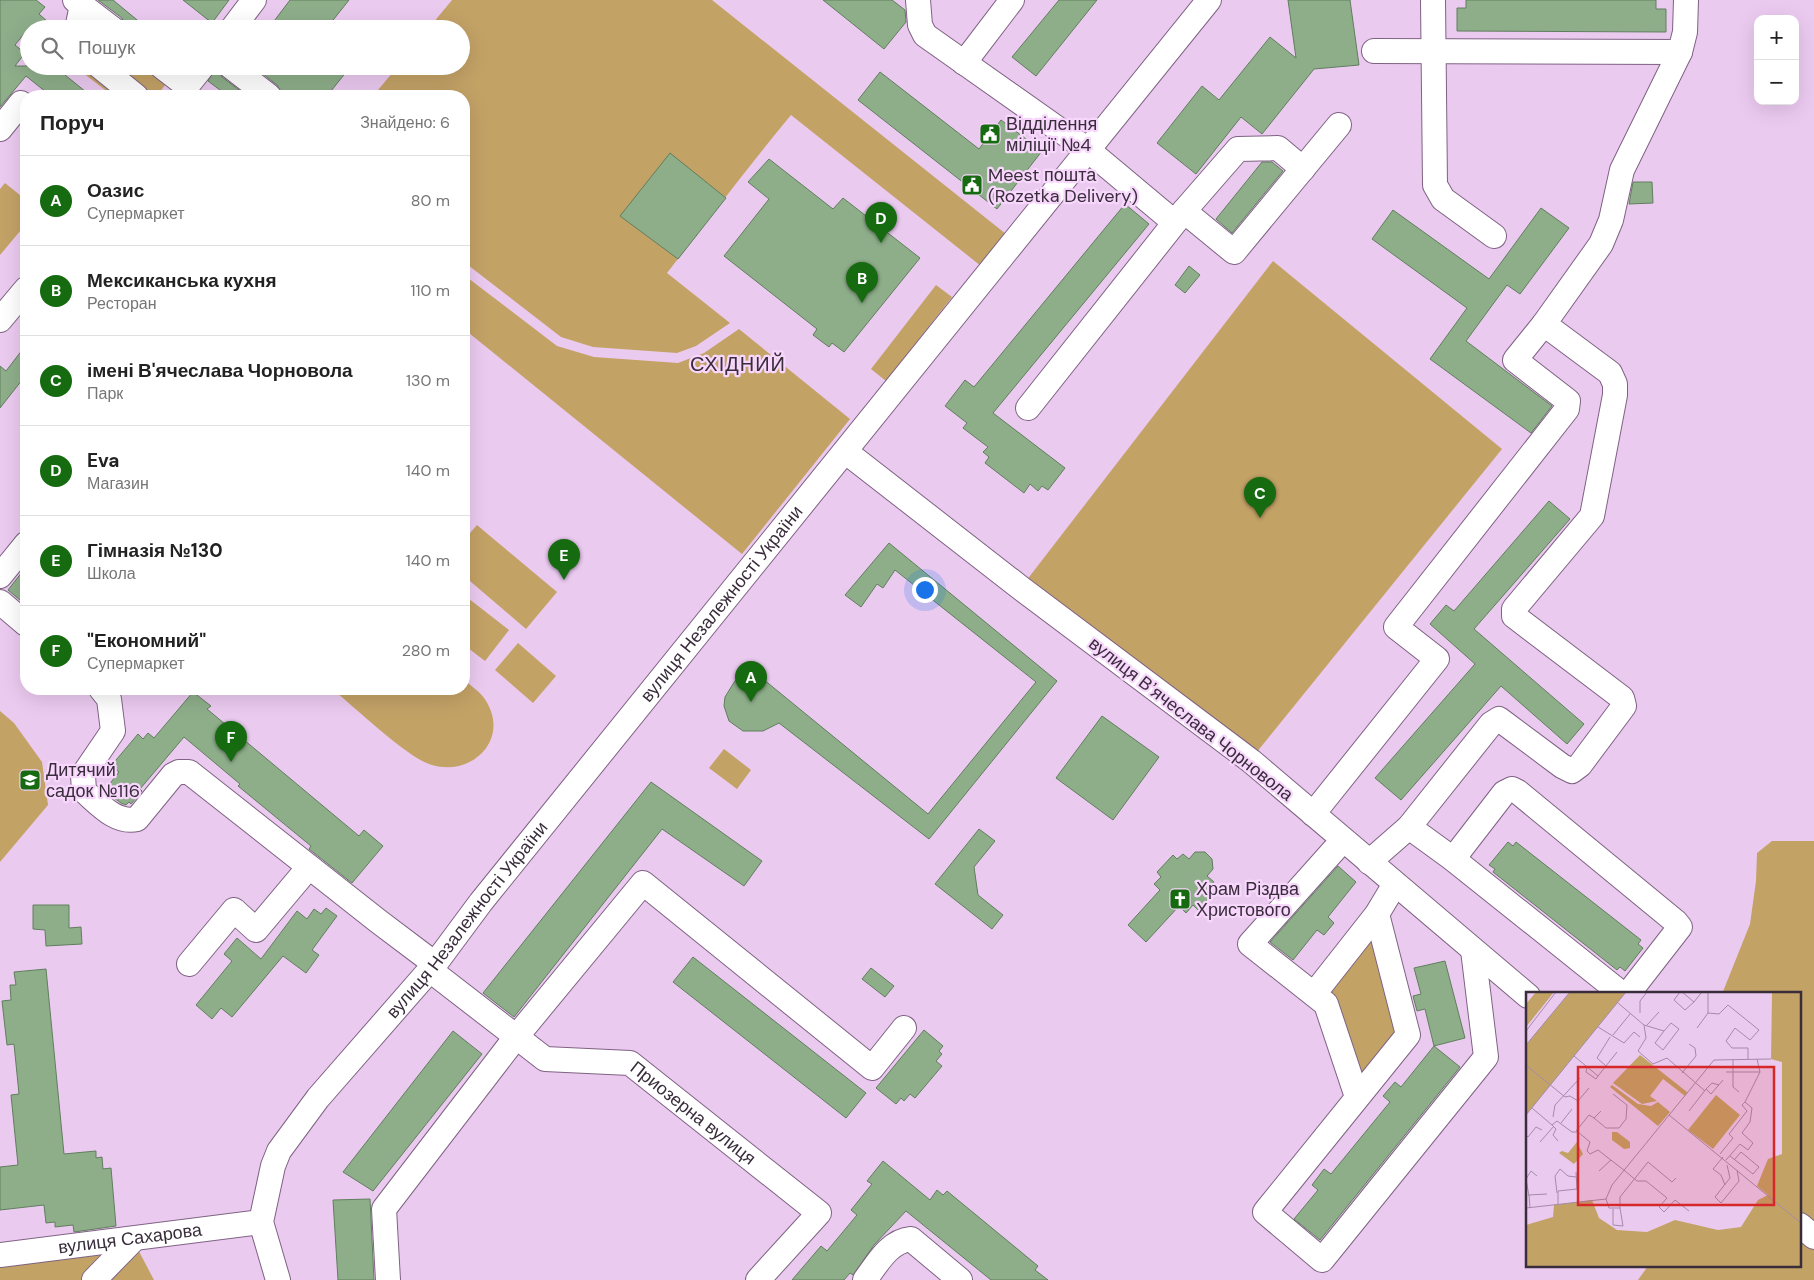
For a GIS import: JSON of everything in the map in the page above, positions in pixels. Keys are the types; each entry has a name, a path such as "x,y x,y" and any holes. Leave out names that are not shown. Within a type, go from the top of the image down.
{"street":[{"path":"239,20 254,0"},
{"path":"918,0 920,25 925,34 1179,216 1234,252 1339,125"},
{"path":"964,63 1012,0"},
{"name":"вулиця Незалежності України","path":"261,1222 273,1166 280,1151 318,1098 432,967 481,902 1209,0"},
{"path":"1433,0 1435,185 1443,199 1494,236"},
{"path":"1313,814 1437,659 1396,627 1567,409 1568,401 1515,360 1544,324 1601,244 1611,220 1622,170 1680,52 1685,32 1686,0"},
{"path":"77,20 78,2"},
{"path":"78,2 101,20"},
{"path":"1374,51 1680,52"},
{"path":"110,75 129,90"},
{"path":"169,75 182,90"},
{"path":"184,90 196,75"},
{"path":"242,75 261,90"},
{"path":"0,129 20,104"},
{"path":"1028,408 1179,216 1238,149 1278,148 1303,169"},
{"path":"0,320 20,295"},
{"path":"1369,862 1409,827 1491,724 1499,719 1562,766 1572,770 1580,765 1624,706 1622,698 1514,616 1514,608 1592,516 1615,395 1615,384 1610,373 1544,324"},
{"name":"вулиця Вʼячеслава Чорновола","path":"846,452 1022,589 1251,761 1526,994"},
{"path":"0,576 20,551"},
{"path":"0,602 20,619"},
{"name":"Приозерна вулиця","path":"106,695 109,699 113,731 83,775 84,792 120,819 130,821 137,819 173,775 179,772 189,772 545,1059 630,1063 819,1213 758,1280"},
{"path":"1453,859 1504,794 1512,790 1518,792 1680,927 1631,990 1627,992"},
{"path":"1409,827 1453,859 1620,992"},
{"path":"1343,840 1250,944 1326,1004 1357,1097"},
{"path":"190,964 234,910 256,930 309,867"},
{"path":"388,1280 384,1209 516,1037 643,884 872,1068 904,1028"},
{"path":"1314,994 1377,914 1395,884"},
{"path":"1377,914 1408,1035 1265,1212 1322,1260 1486,1056 1474,950"},
{"path":"261,1222 278,1280"},
{"name":"вулиця Сахарова","path":"0,1255 133,1240 261,1222"},
{"path":"1802,1227 1814,1236"},
{"path":"94,1280 133,1240"},
{"path":"865,1280 891,1246 900,1240 910,1240 960,1280"}],"shaded area":[{"path":"452,0 712,0 1011,238 986,270 791,115 667,273 730,323 696,346 677,353 593,347 561,337 470,267 470,90 378,90 390,75 470,75 470,20 435,20"},
{"path":"86,75 160,75 168,81 161,90 105,90"},
{"path":"5,183 20,195 20,231 0,255 0,189"},
{"path":"1273,261 1502,449 1256,753 1026,581"},
{"path":"470,280 557,346 594,357 678,363 704,353 739,329 850,419 742,554 470,334"},
{"path":"936,285 952,297 886,381 871,369"},
{"path":"477,525 557,592 526,629 470,581 470,533"},
{"path":"470,600 509,630 485,661 470,650"},
{"path":"518,643 556,676 533,703 495,670"},
{"path":"470,685 484,698 492,715 493,729 490,741 483,752 473,760 461,765 447,767 432,765 409,753 339,695 470,695"},
{"path":"0,711 14,723 42,762 48,805 0,862"},
{"path":"724,749 751,770 737,789 709,768"},
{"path":"1772,841 1814,841 1814,1280 1638,1280 1647,1268 1802,1268 1802,992 1723,992 1750,924 1756,881 1757,853"},
{"path":"1371,936 1400,1028 1364,1077 1354,1074 1330,988"},
{"path":"133,1240 154,1280 0,1280 0,1255"}],"building":[{"path":"0,0 36,0 45,7 39,14 46,20 20,20 20,39 15,45 20,49 20,60 15,66 20,66 20,75 65,75 84,90 44,90 26,76 0,107"},
{"path":"98,0 113,0 137,20 123,20"},
{"path":"183,0 229,0 214,20 208,20"},
{"path":"290,0 349,0 333,20 275,20"},
{"path":"823,0 892,0 905,10 906,22 884,49"},
{"path":"1059,0 1097,0 1036,76 1012,57"},
{"path":"1288,0 1350,0 1359,65 1314,69 1262,134 1241,117 1196,174 1157,143 1202,86 1219,100 1270,37 1296,58"},
{"path":"1466,0 1656,0 1656,9 1666,9 1666,32 1457,31 1457,8 1466,8"},
{"path":"880,72 979,149 1001,120 1042,151 997,209 858,100"},
{"path":"211,75 221,75 239,90 220,90 208,81"},
{"path":"264,75 344,75 332,90 279,90 277,85"},
{"path":"670,153 726,198 678,259 620,216"},
{"path":"769,159 833,209 843,198 920,258 844,352 832,343 829,347 813,335 817,329 724,256 769,199 748,182"},
{"path":"1262,162 1272,162 1283,171 1232,233 1216,219"},
{"path":"1633,182 1652,182 1653,203 1629,204"},
{"path":"1125,204 1149,224 993,413 1065,468 1048,490 1042,486 1038,491 1030,484 1024,493 985,463 989,457 983,452 988,447 963,428 967,423 945,406 965,380 974,387"},
{"path":"1541,208 1569,228 1520,294 1507,285 1466,341 1552,406 1531,433 1430,359 1467,308 1372,239 1393,210 1489,279"},
{"path":"1189,266 1200,275 1185,293 1175,285"},
{"path":"20,353 20,383 0,408 0,366 6,371"},
{"path":"1549,501 1570,519 1474,629 1584,724 1567,744 1501,686 1401,800 1375,778 1475,664 1430,624 1446,605 1454,611"},
{"path":"889,543 1057,681 929,839 779,723 763,731 743,731 729,721 724,706 725,697 738,677 742,680 752,670 928,814 1036,682 895,570 883,588 877,584 861,607 845,595"},
{"path":"20,575 20,600 8,590"},
{"path":"190,695 197,695 211,706 207,709 359,836 364,830 383,846 352,883 309,849 311,846 238,786 240,784 184,737 140,789 142,791 131,804 129,802 126,805 121,803 104,791 119,772 111,766 138,734 143,739 148,733 154,738"},
{"path":"1102,716 1159,757 1113,820 1056,778"},
{"path":"651,782 762,861 744,886 662,829 514,1017 483,993"},
{"path":"979,829 995,841 974,867 978,895 1003,915 992,929 935,884"},
{"path":"1508,842 1513,846 1516,842 1641,940 1638,944 1643,948 1625,971 1620,967 1617,970 1493,872 1495,869 1489,865"},
{"name":"Храм Різдва Христового","path":"1195,852 1205,852 1212,859 1213,869 1207,876 1214,882 1209,888 1214,892 1198,910 1193,905 1186,913 1179,906 1146,942 1128,925 1160,890 1154,884 1161,877 1157,872 1173,855 1177,859 1183,854 1189,859"},
{"path":"1338,866 1356,882 1328,917 1334,923 1324,935 1317,930 1293,960 1270,942"},
{"path":"33,905 69,905 69,928 81,927 82,944 46,946 45,930 33,929"},
{"path":"326,908 337,916 312,950 319,955 306,973 283,956 232,1017 221,1008 212,1019 196,1005 232,961 224,954 237,938 261,959 297,911 307,919 314,909 321,914"},
{"path":"693,957 866,1093 846,1118 673,982"},
{"path":"1445,961 1465,1038 1434,1046 1425,1009 1417,1011 1413,996 1421,994 1414,968"},
{"path":"871,968 894,986 885,997 862,979"},
{"path":"46,969 64,1154 96,1151 96,1158 102,1157 103,1169 111,1168 116,1226 74,1232 73,1225 55,1227 55,1222 46,1223 44,1205 0,1210 0,1167 18,1165 11,1095 19,1094 14,1044 7,1045 2,1001 11,1000 10,985 16,985 14,972"},
{"path":"924,1030 943,1046 939,1051 942,1054 936,1061 942,1066 915,1098 910,1094 904,1101 901,1098 896,1104 876,1088"},
{"path":"453,1031 482,1054 373,1191 343,1172"},
{"path":"1434,1046 1460,1067 1320,1240 1294,1219 1318,1190 1312,1185 1324,1169 1331,1174 1390,1102 1383,1096 1395,1082 1401,1087"},
{"path":"883,1161 930,1200 937,1190 943,1195 947,1191 1038,1266 1035,1270 1048,1280 991,1280 906,1211 874,1245 853,1275 850,1273 844,1280 792,1280 821,1246 827,1251 857,1215 851,1210 872,1184 867,1181"},
{"path":"370,1199 374,1280 338,1280 333,1200"}],"place":[{"name":"Відділення міліції №4","path":"990,134"},
{"name":"Meest пошта (Rozetka Delivery)","path":"972,185"},
{"name":"Eva","path":"881,243"},
{"name":"Мексиканська кухня","path":"862,303"},
{"name":"імені В'ячеслава Чорновола","path":"1260,518"},
{"name":"Гімназія №130","path":"564,580"},
{"name":"Оазис","path":"751,702"},
{"name":"\"Економний\"","path":"231,762"},
{"name":"Дитячий садок №116","path":"30,780"},
{"name":"Храм Різдва Христового","path":"1180,899"}],"district":[{"name":"СХІДНИЙ","path":"738,364"}]}
